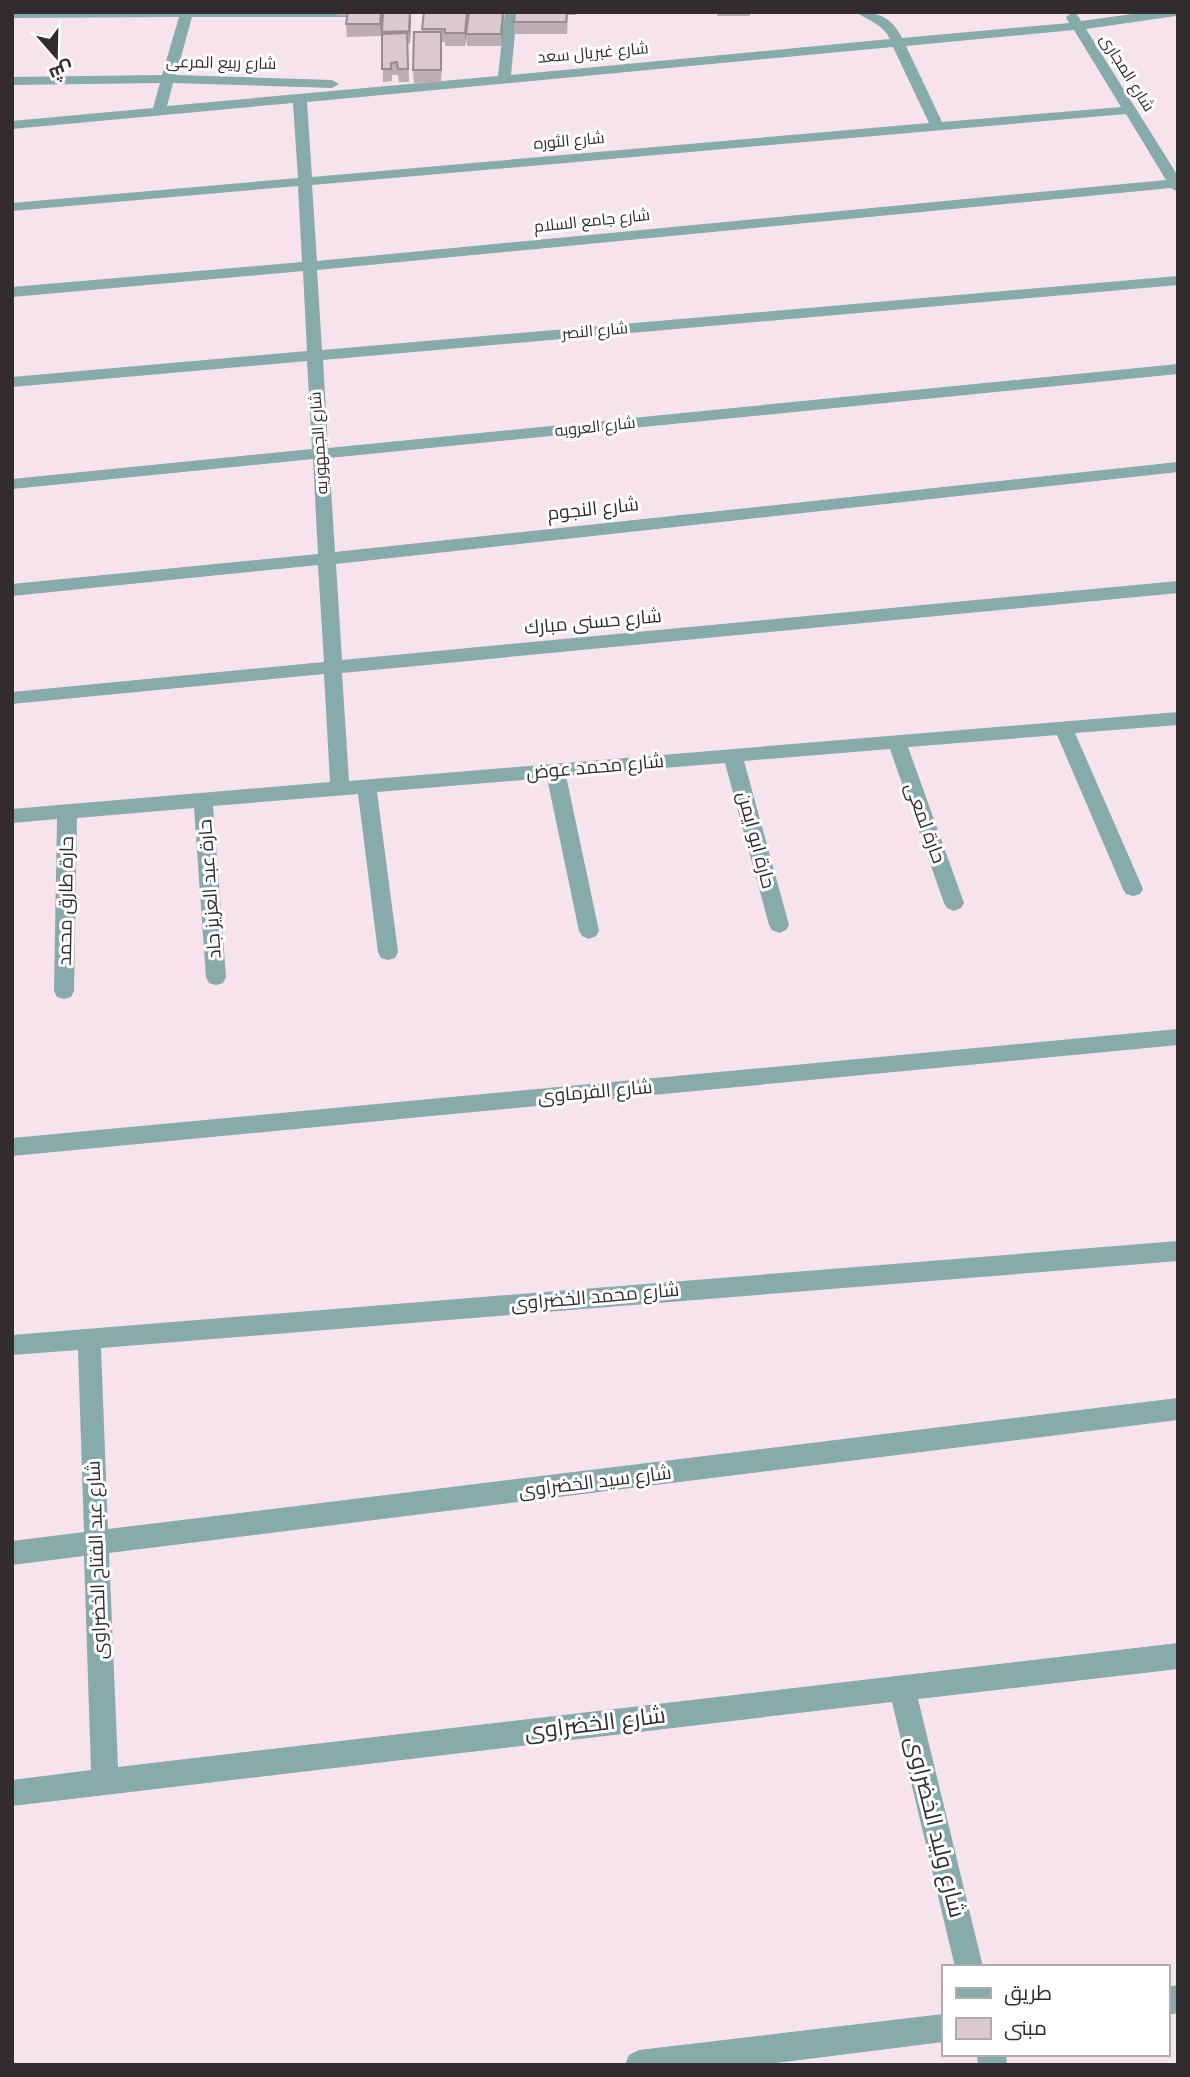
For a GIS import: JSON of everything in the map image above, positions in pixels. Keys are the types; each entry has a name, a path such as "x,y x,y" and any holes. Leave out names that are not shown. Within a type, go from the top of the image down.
{"street":[{"path":"498,12 525,12"},
{"path":"504,79 511,12"},
{"path":"862,12 886,23 899,42 937,126"},
{"name":"شارع المجارى","path":"1069,12 1176,185"},
{"name":"شارع غبريال سعد","path":"12,125 1077,26 1176,12"},
{"path":"12,14 376,13"},
{"path":"159,111 186,15"},
{"name":"شارع ربيع المرعى","path":"12,82 167,79 429,86"},
{"name":"شارع الجمهوريه","path":"300,98 340,789"},
{"name":"شارع الثوره","path":"12,207 1130,110"},
{"name":"شارع جامع السلام","path":"12,292 1176,185"},
{"name":"شارع النصر","path":"12,382 1178,280"},
{"name":"شارع العروبه","path":"12,484 1178,369"},
{"name":"شارع النجوم","path":"12,590 326,559 1178,467"},
{"name":"شارع حسنى مبارك","path":"12,698 1178,587"},
{"name":"شارع محمد عوض","path":"12,817 1178,718"},
{"path":"1063,728 1133,889"},
{"name":"حارة لمعى","path":"897,742 954,903"},
{"name":"حارة ابو ايمن","path":"733,756 779,925"},
{"path":"555,771 589,931"},
{"path":"367,786 388,952"},
{"name":"حارة عبد العزيز جاد","path":"203,800 216,977"},
{"name":"حارة طارق محمد","path":"64,991 67,812"},
{"name":"شارع الفرماوى","path":"12,1147 1178,1037"},
{"name":"شارع محمد الخضراوى","path":"12,1345 1178,1251"},
{"name":"شارع عبد الفتاح الخضراوى","path":"89,1338 105,1782"},
{"name":"شارع سيد الخضراوى","path":"12,1553 1178,1409"},
{"name":"شارع الخضراوى","path":"12,1793 1178,1656"},
{"name":"شارع وليد الخضراوى","path":"902,1688 969,1965"},
{"path":"639,2065 942,2028"}],"building":[{"path":"348,12 381,12 380,24 346,24"},
{"path":"383,12 410,12 409,31 382,32"},
{"path":"424,12 467,12 465,33 445,33 445,29 422,29"},
{"path":"469,12 503,12 501,34 466,34"},
{"path":"515,12 567,12 566,22 514,22"},
{"path":"414,32 441,32 441,70 413,70"},
{"path":"407,33 408,69 398,69 397,62 391,63 391,69 382,69 382,34"}]}
